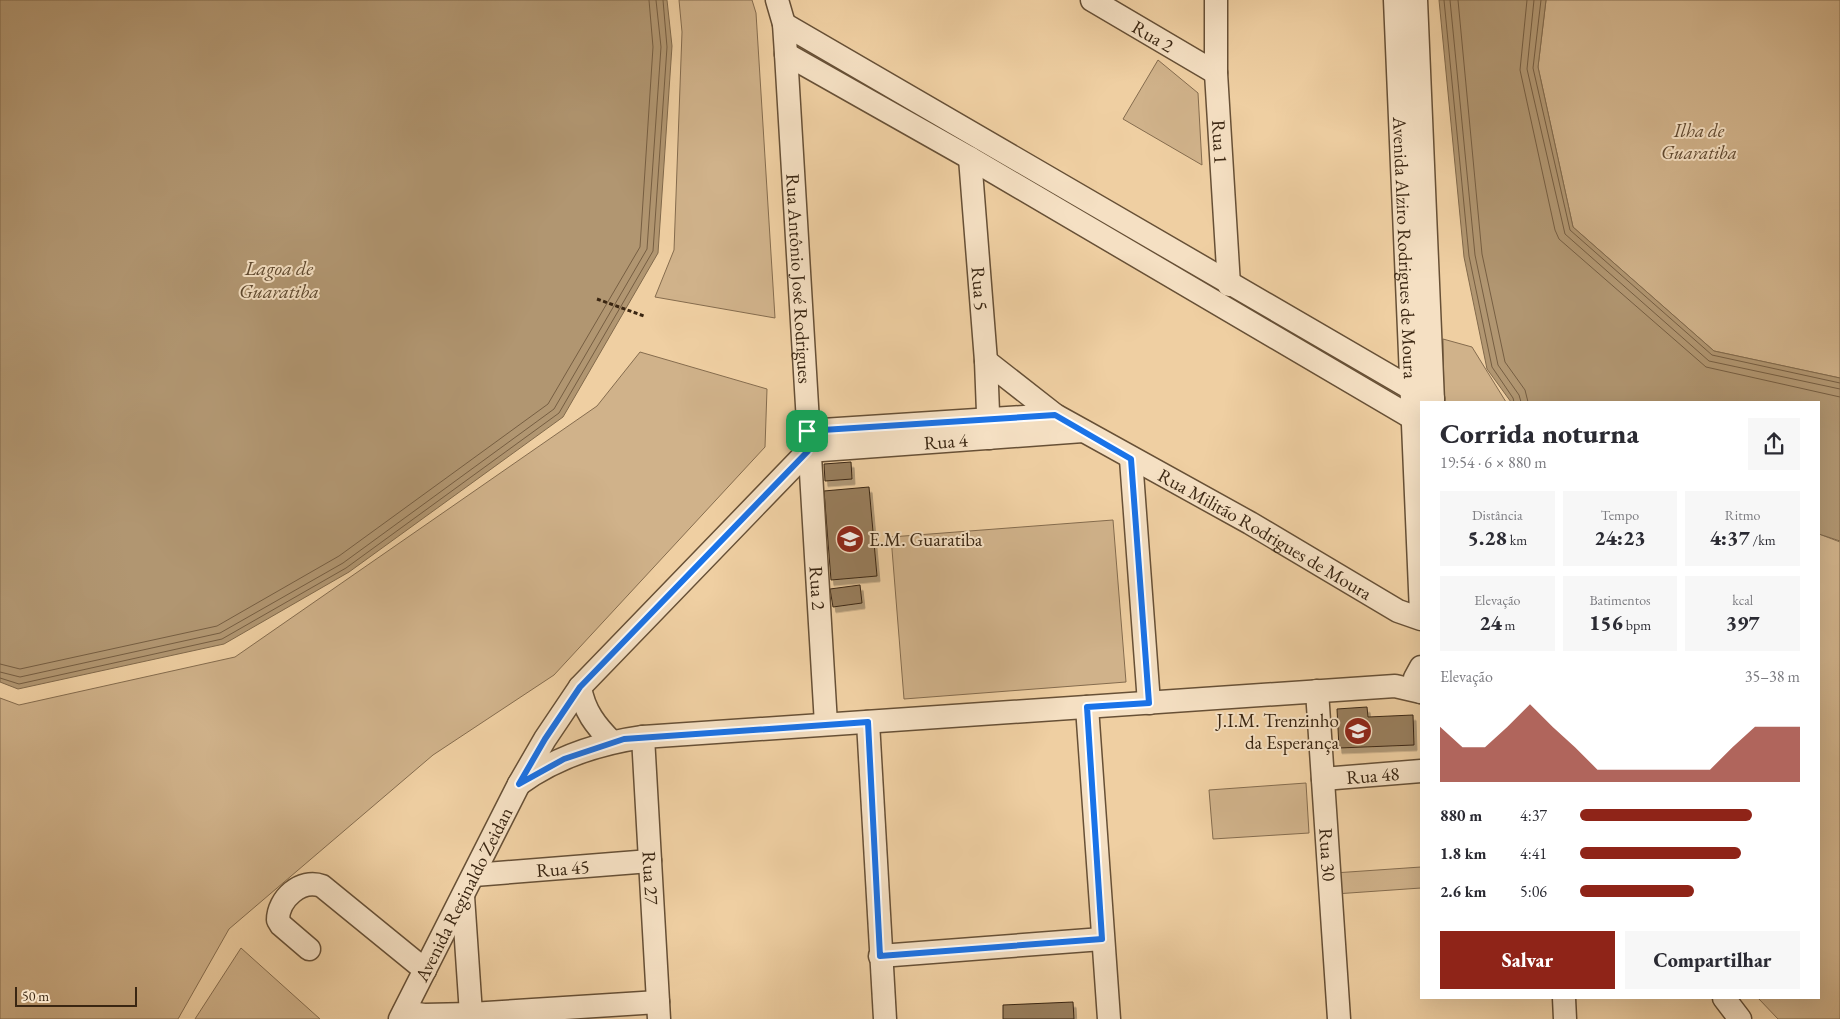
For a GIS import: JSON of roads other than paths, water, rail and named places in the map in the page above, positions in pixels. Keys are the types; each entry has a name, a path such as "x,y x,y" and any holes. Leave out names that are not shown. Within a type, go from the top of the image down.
{"street":[{"name":"Rua Antônio José Rodrigues","path":"777,0 784,24 808,441"},
{"name":"Rua 2","path":"1092,0 1216,73"},
{"name":"Rua 1","path":"1216,0 1216,73 1229,285"},
{"name":"Avenida Alziro Rodrigues de Moura","path":"1395,0 1412,389 1417,421 1420,558"},
{"name":"Avenida Alziro Rodrigues de Moura","path":"1416,0 1433,400"},
{"path":"784,24 1229,285 1433,400"},
{"path":"786,54 970,158 1417,421"},
{"name":"Rua 5","path":"970,158 986,361 988,428"},
{"path":"1410,345 1432,350"},
{"name":"Rua Militão Rodrigues de Moura","path":"986,361 1055,415 1131,459 1250,523 1398,611 1420,619"},
{"name":"Rua 4","path":"988,428 1055,415"},
{"name":"Rua 4","path":"808,441 988,428 1083,431"},
{"path":"519,784 545,739 580,687 808,441"},
{"name":"Rua 2","path":"808,441 826,724"},
{"path":"1131,459 1149,703"},
{"name":"Avenida Reginaldo Zeidan","path":"402,1015 519,784 547,766 612,742 643,737 1395,686 1420,674"},
{"path":"580,687 588,714 612,742"},
{"name":"Rua 30","path":"1317,691 1339,1019"},
{"path":"1087,707 1109,1019"},
{"path":"868,722 885,1019"},
{"name":"Rua 27","path":"643,737 658,1010"},
{"name":"Rua 48","path":"1323,779 1420,771"},
{"name":"Rua 45","path":"474,875 650,861"},
{"path":"309,949 281,926 278,920 282,903 299,887 309,882 322,886 425,970"},
{"path":"463,896 471,1014"},
{"path":"880,956 1102,939"},
{"path":"1564,999 1565,1019"},
{"path":"1725,999 1740,1019"},
{"path":"402,1015 658,1010"}],"water":[{"name":"Lagoa de Guaratiba","path":"0,0 667,0 672,46 658,253 563,417 349,572 224,644 18,689 0,682"},
{"path":"1439,0 1546,0 1538,67 1573,227 1714,351 1840,378 1840,541 1820,534 1820,401 1510,401 1487,369 1464,257"}],"place":[{"name":"E.M. Guaratiba","path":"850,539"},
{"name":"J.I.M. Trenzinho da Esperança","path":"1358,731"}],"park label":[{"name":"Ilha de Guaratiba","path":"1699,141"}]}
